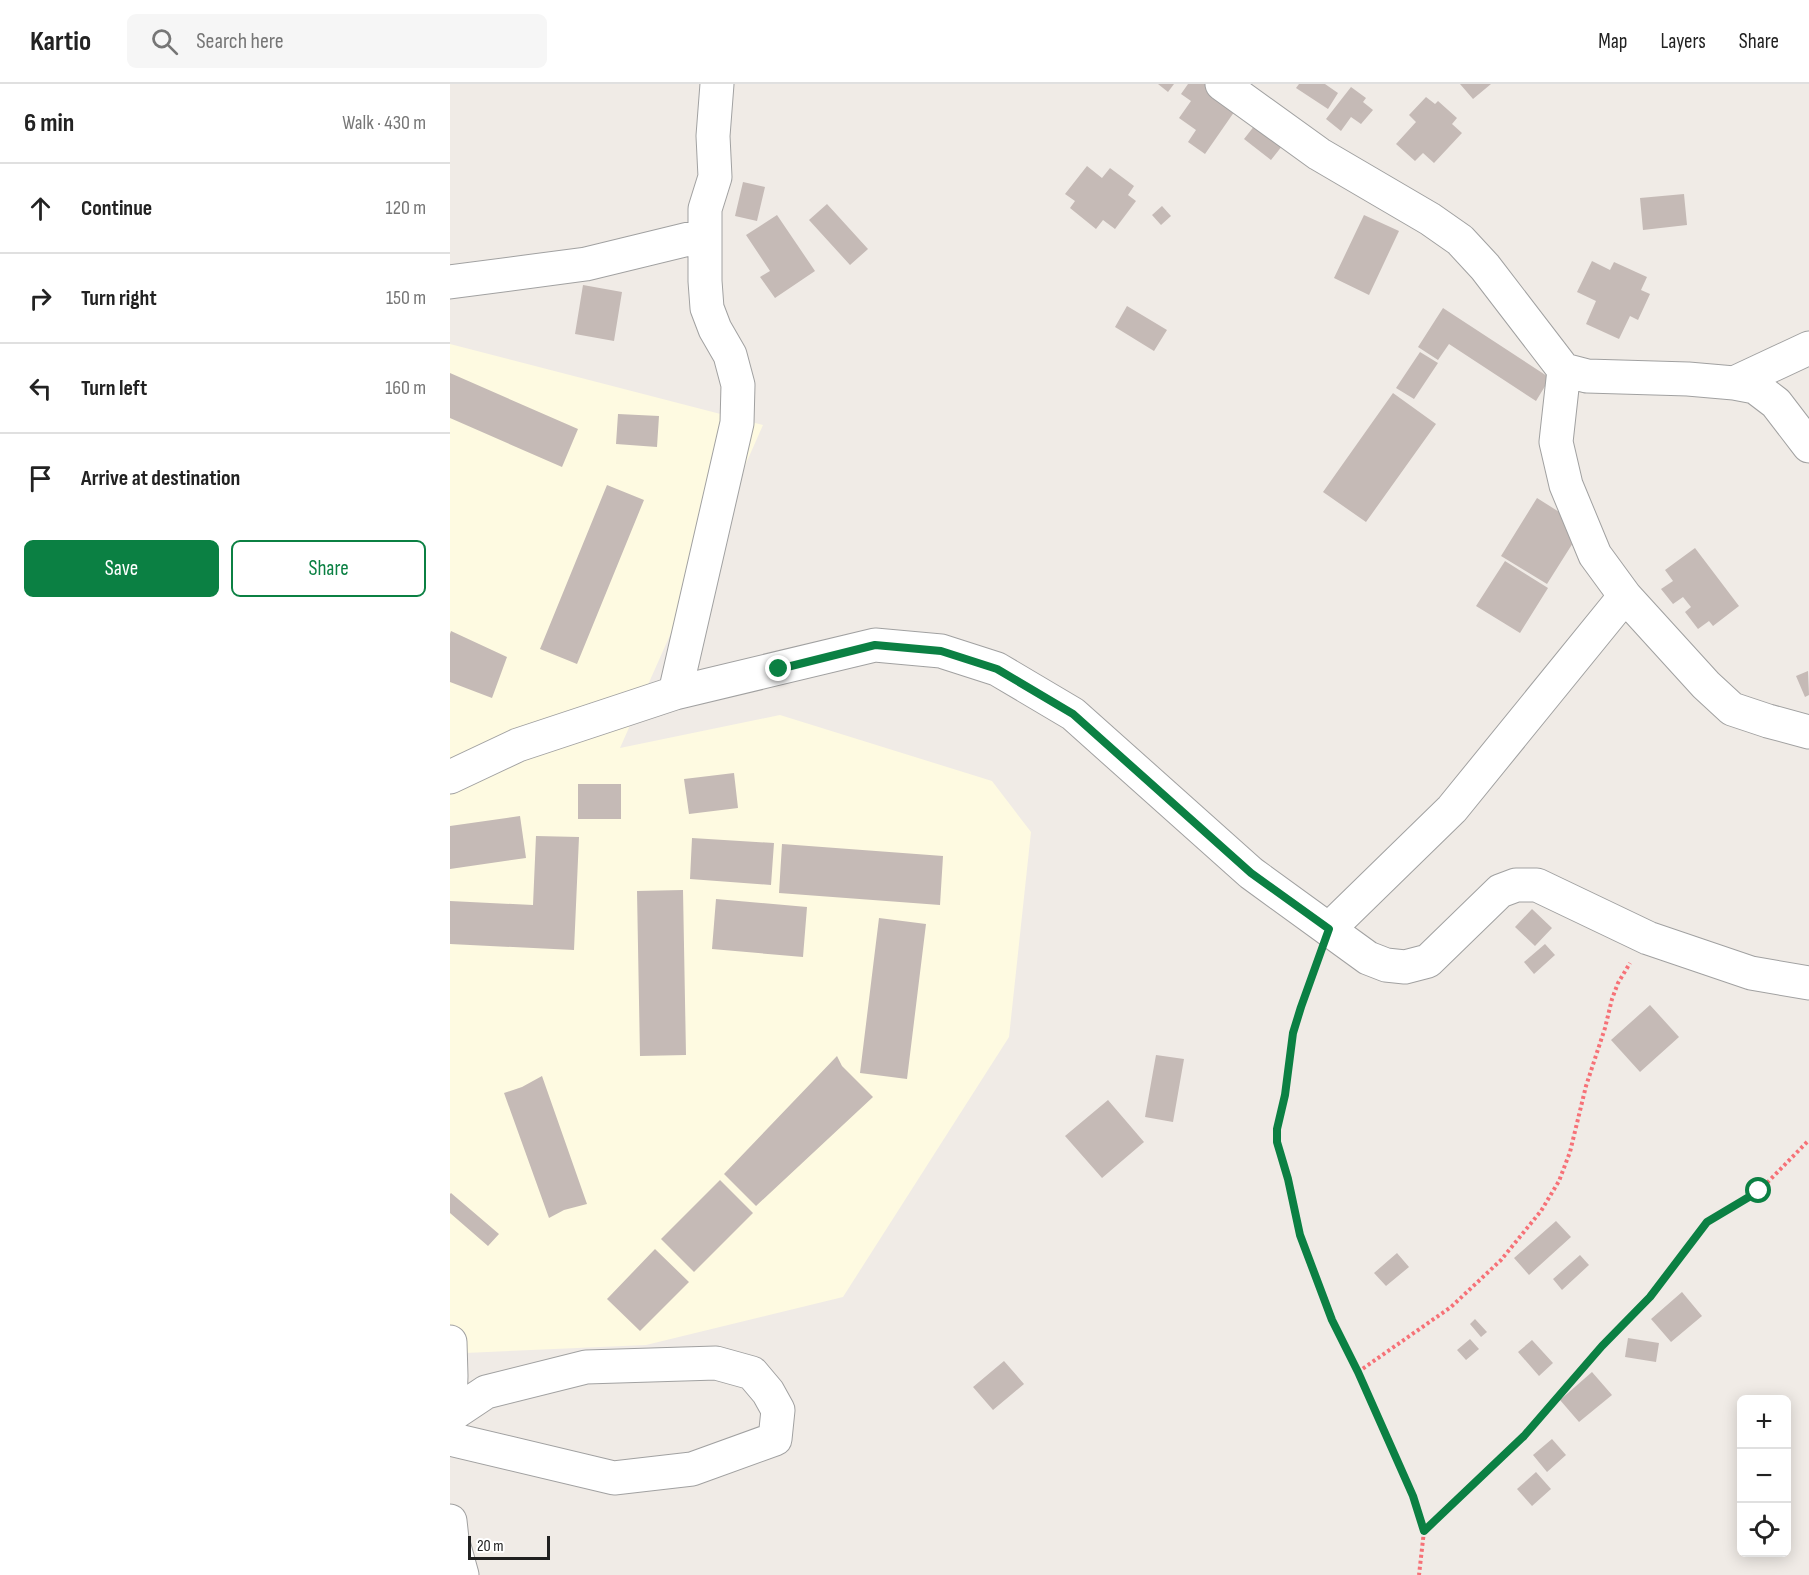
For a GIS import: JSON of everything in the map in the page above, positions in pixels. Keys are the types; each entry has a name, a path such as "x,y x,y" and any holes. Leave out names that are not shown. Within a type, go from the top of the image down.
{"street":[{"path":"675,693 737,423 738,385 730,355 715,329 707,308 705,222 715,177 713,136 717,84"},
{"path":"1222,84 1319,154 1430,219 1460,240 1485,267 1564,370 1587,376 1734,382 1755,387 1776,403 1809,446"},
{"path":"450,282 586,264 705,222"},
{"path":"1734,382 1809,348"},
{"path":"1564,370 1556,442 1566,485 1595,555 1625,596 1706,685 1732,709 1809,732"},
{"path":"1329,929 1452,809 1625,596"},
{"path":"450,777 518,745 675,693 875,645 941,651 997,669 1073,714 1251,873 1368,958 1386,965 1405,967 1428,961 1500,891 1516,885 1537,885 1648,938 1751,973 1809,983"},
{"path":"450,1342 452,1376 450,1405"},
{"path":"450,1416 486,1392 586,1367 716,1363 752,1373 768,1392 778,1410 775,1439 692,1469 614,1478 450,1438"},
{"path":"450,1521 452,1539 462,1575"}],"path":[{"path":"1329,929 1293,1033 1285,1095 1277,1129 1277,1142 1300,1235 1332,1320 1358,1372 1413,1496 1424,1531 1419,1575"},
{"path":"1358,1372 1451,1307 1501,1260 1541,1211 1559,1181 1570,1152 1586,1086 1612,999 1623,974 1648,938"},
{"path":"1424,1531 1524,1436 1602,1346 1650,1297 1707,1222 1759,1191 1809,1140"}],"shaded area":[{"path":"450,344 763,425 620,748 780,715 992,781 1031,832 1009,1037 843,1297 646,1345 465,1353 450,1334"}],"building":[{"path":"1158,84 1174,84 1168,92"},
{"path":"1188,84 1208,84 1239,105 1205,154 1188,142 1196,130 1179,118 1191,101 1181,94"},
{"path":"1299,84 1325,84 1338,93 1328,109 1296,88"},
{"path":"1460,84 1491,84 1473,99"},
{"path":"1351,87 1366,98 1363,102 1373,110 1361,124 1351,117 1341,131 1326,119"},
{"path":"1426,97 1435,104 1438,101 1457,118 1452,124 1462,133 1434,163 1423,153 1415,161 1396,144 1416,122 1409,115"},
{"path":"1259,120 1286,141 1271,160 1244,139"},
{"path":"1087,166 1102,178 1110,168 1134,186 1128,195 1136,201 1115,229 1103,220 1096,229 1070,208 1075,201 1065,194"},
{"path":"743,182 765,187 757,221 735,216"},
{"path":"1684,194 1687,225 1643,230 1640,198"},
{"path":"827,204 868,249 850,265 809,220"},
{"path":"1162,206 1171,216 1161,225 1152,215"},
{"path":"777,215 815,271 775,298 760,277 770,271 746,235"},
{"path":"1364,215 1399,231 1369,295 1334,278"},
{"path":"1592,261 1610,270 1614,262 1647,277 1641,290 1650,294 1638,320 1630,316 1619,339 1586,324 1596,301 1577,292"},
{"path":"583,285 622,292 614,341 575,334"},
{"path":"1127,306 1167,330 1154,351 1115,327"},
{"path":"1443,308 1550,378 1536,401 1449,344 1438,360 1418,347"},
{"path":"1420,352 1438,363 1414,399 1396,388"},
{"path":"450,373 578,429 562,467 450,418"},
{"path":"1393,393 1436,424 1366,522 1323,492"},
{"path":"618,414 659,416 657,447 616,444"},
{"path":"607,485 644,500 577,664 540,649"},
{"path":"1537,498 1583,527 1547,584 1501,556"},
{"path":"1695,548 1739,606 1713,626 1709,621 1698,629 1685,612 1691,607 1683,597 1673,604 1661,589 1673,581 1665,570"},
{"path":"1505,561 1548,588 1520,633 1476,606"},
{"path":"451,631 507,657 492,698 450,682"},
{"path":"1808,671 1809,695 1805,697 1796,676"},
{"path":"734,773 738,808 689,814 684,779"},
{"path":"578,784 621,784 621,819 578,819"},
{"path":"520,816 526,858 450,869 450,826"},
{"path":"536,836 579,837 574,950 450,944 450,901 533,905"},
{"path":"692,838 774,843 771,885 690,879"},
{"path":"782,844 943,856 940,905 779,893"},
{"path":"683,890 686,1055 640,1056 637,891"},
{"path":"716,899 807,907 803,957 712,949"},
{"path":"1532,909 1552,928 1535,946 1515,927"},
{"path":"879,918 926,924 907,1079 860,1073"},
{"path":"1545,944 1555,955 1534,974 1524,962"},
{"path":"1650,1005 1679,1037 1640,1072 1611,1040"},
{"path":"1156,1055 1184,1059 1173,1122 1145,1117"},
{"path":"837,1056 842,1066 873,1097 756,1206 724,1174"},
{"path":"542,1076 587,1204 564,1210 549,1218 504,1093 522,1087"},
{"path":"1108,1100 1144,1142 1102,1178 1065,1136"},
{"path":"720,1180 753,1213 694,1272 661,1239"},
{"path":"451,1193 499,1234 488,1246 450,1213"},
{"path":"1556,1221 1571,1237 1529,1275 1514,1258"},
{"path":"655,1249 689,1282 640,1331 607,1299"},
{"path":"1397,1253 1409,1267 1386,1286 1374,1273"},
{"path":"1580,1255 1589,1265 1562,1290 1553,1279"},
{"path":"1682,1292 1702,1316 1671,1342 1651,1319"},
{"path":"1475,1319 1487,1332 1481,1337 1470,1324"},
{"path":"1628,1338 1659,1343 1656,1362 1625,1357"},
{"path":"1470,1339 1479,1349 1466,1360 1457,1350"},
{"path":"1532,1340 1553,1363 1539,1376 1518,1352"},
{"path":"1004,1361 1024,1384 993,1410 973,1387"},
{"path":"1592,1372 1612,1395 1579,1422 1560,1400"},
{"path":"1552,1439 1566,1455 1547,1472 1533,1455"},
{"path":"1536,1472 1551,1489 1532,1506 1517,1489"}],"route":[{"path":"779,669 875,645 941,651 997,669 1073,714 1251,873 1329,929 1293,1033 1285,1095 1277,1129 1277,1142 1300,1235 1332,1320 1358,1372 1413,1496 1424,1531 1524,1436 1602,1346 1650,1297 1707,1222 1759,1191"}]}
